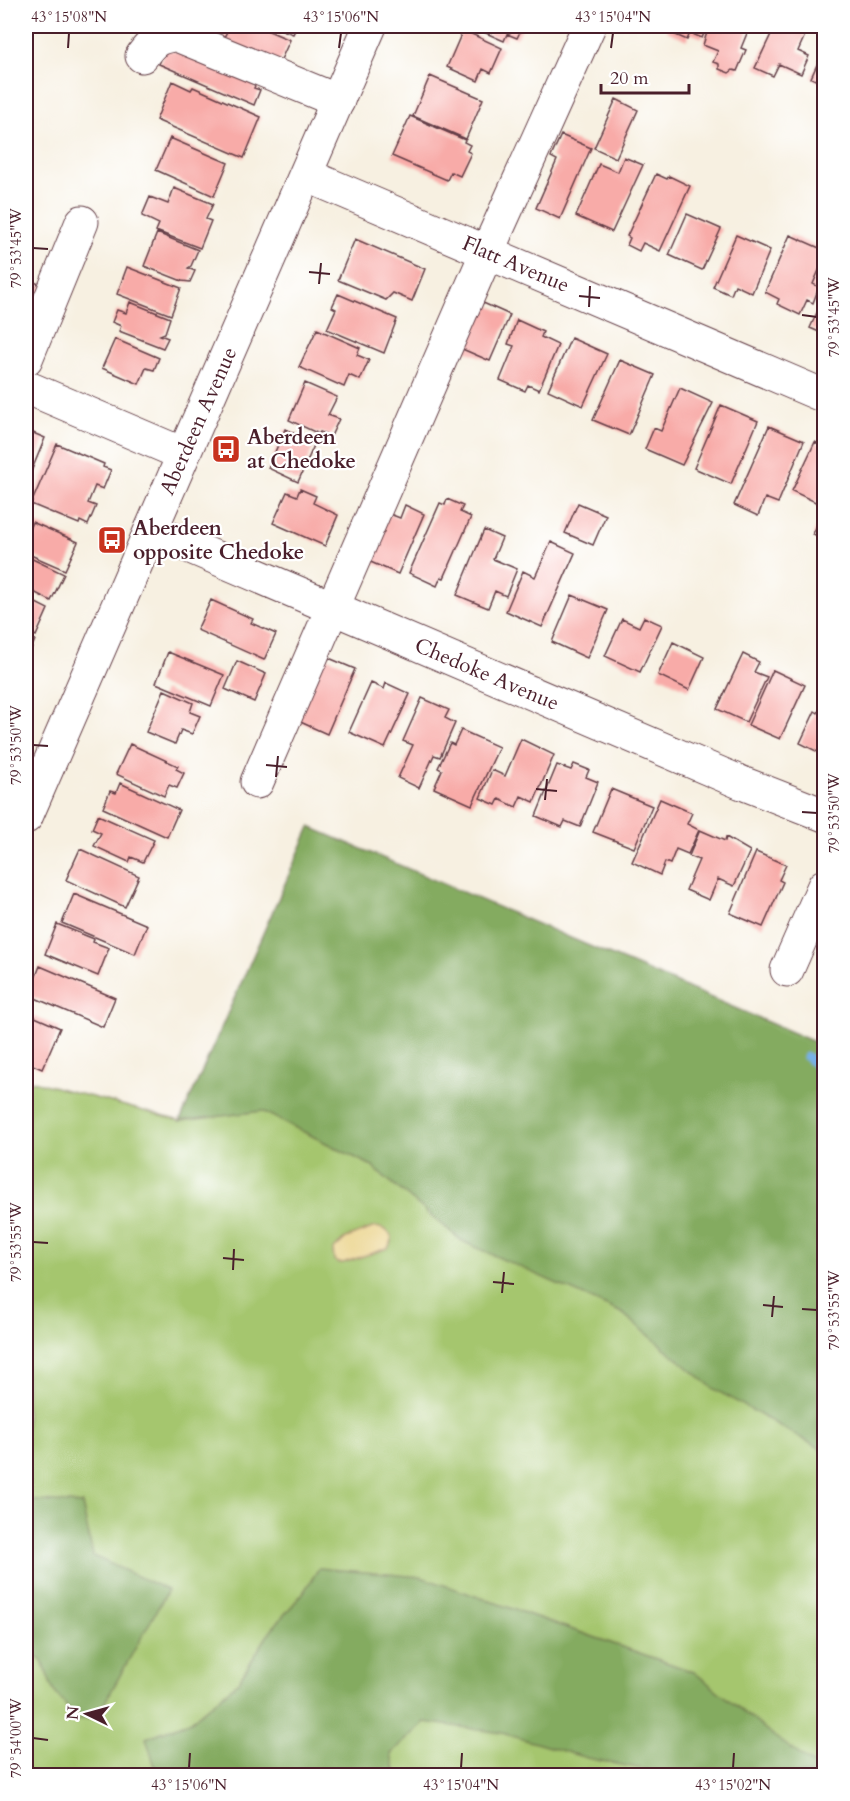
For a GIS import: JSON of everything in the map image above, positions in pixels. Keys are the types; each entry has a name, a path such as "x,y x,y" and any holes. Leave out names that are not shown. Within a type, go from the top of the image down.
{"street":[{"name":"Aberdeen Avenue","path":"28,805 151,530 370,26"},
{"path":"258,782 487,252 589,26"},
{"path":"142,56 162,35 177,34 338,101"},
{"name":"Flatt Avenue","path":"306,175 825,396"},
{"path":"26,359 82,222"},
{"path":"26,387 183,453"},
{"name":"Chedoke Avenue","path":"151,530 742,783 825,815"},
{"path":"787,970 825,886"}],"green space":[{"path":"310,827 824,1046 824,1451 714,1389 622,1313 462,1241 370,1165 262,1111 180,1121"},
{"path":"262,1075 824,1367 824,1775 26,1775 26,1079 180,1121"},
{"path":"26,1500 82,1504 93,1556 168,1590 100,1711 92,1719 77,1719 53,1690 42,1661 26,1650"},
{"path":"319,1568 421,1577 694,1672 775,1737 824,1772 824,1775 672,1775 587,1758 502,1733 425,1722 391,1754 396,1775 164,1776 157,1773 146,1738 191,1721 238,1682 271,1630 303,1593"}],"sand":[{"path":"375,1227 384,1229 390,1234 392,1240 388,1248 343,1263 334,1260 333,1250 346,1238"}],"building":[{"path":"230,26 257,26 290,40 278,66 222,41"},
{"path":"272,26 297,26 293,34"},
{"path":"470,26 523,26 517,38 507,34 504,41"},
{"path":"669,26 707,26 702,38 690,33 687,40 667,31"},
{"path":"709,26 750,26 741,48 746,50 737,71 733,70 729,73 719,69 719,64 713,62 718,51 703,45"},
{"path":"775,26 809,26 798,51 809,56 801,74 779,64 773,76 755,68"},
{"path":"463,30 502,48 491,73 483,69 478,81 447,67"},
{"path":"166,49 259,76 254,88 260,90 254,105 159,64"},
{"path":"824,49 824,84 811,78"},
{"path":"430,76 483,99 466,139 413,116"},
{"path":"172,81 191,90 193,87 261,117 244,158 156,120"},
{"path":"616,99 638,110 616,158 594,148"},
{"path":"410,116 465,140 464,142 470,145 467,151 471,153 460,176 451,172 447,180 392,156"},
{"path":"561,135 591,148 560,219 536,208 557,160 551,157"},
{"path":"170,138 228,163 214,196 156,170"},
{"path":"624,157 643,165 612,232 576,216 599,164 618,172"},
{"path":"656,174 667,179 669,176 690,186 660,251 643,243 639,251 627,245 630,238 627,236"},
{"path":"174,188 213,204 206,219 211,221 200,248 156,231 159,224 142,216 150,197 168,204"},
{"path":"687,214 721,229 702,270 669,255"},
{"path":"157,233 198,250 188,268 195,271 190,282 144,266"},
{"path":"736,235 770,250 752,293 735,285 731,295 713,287"},
{"path":"790,235 824,250 824,259 813,284 819,287 813,303 807,300 800,315 777,304 779,299 765,292"},
{"path":"355,239 425,269 412,301 393,293 386,300 338,280"},
{"path":"127,267 181,288 171,315 117,294"},
{"path":"26,278 43,286 26,324"},
{"path":"338,294 397,319 384,353 327,329 336,309 332,307"},
{"path":"824,297 824,334 810,328"},
{"path":"130,302 170,318 165,333 160,335 168,338 163,348 119,331 121,326 112,322 117,310 126,313"},
{"path":"481,302 510,315 490,361 460,348"},
{"path":"517,320 543,332 541,337 558,345 539,390 528,385 525,391 500,380 514,346 508,344"},
{"path":"317,329 360,348 357,355 369,360 360,380 349,375 344,387 299,367"},
{"path":"571,338 607,354 583,406 548,390"},
{"path":"115,339 159,358 154,370 146,368 139,384 102,368"},
{"path":"620,360 655,375 629,435 593,420"},
{"path":"305,383 337,397 328,415 339,419 331,436 320,432 319,434 289,420"},
{"path":"680,388 713,403 682,465 645,449 654,428 661,431"},
{"path":"721,405 758,421 731,484 694,468"},
{"path":"769,426 804,441 778,503 765,498 758,516 734,505"},
{"path":"285,429 315,443 298,482 268,468"},
{"path":"26,430 45,438 26,484"},
{"path":"815,442 824,446 824,506 792,491"},
{"path":"57,444 104,464 103,467 111,470 103,489 95,486 88,503 96,506 88,525 80,521 79,524 31,504"},
{"path":"300,489 316,496 313,503 338,515 325,546 273,523 287,492 297,496"},
{"path":"447,499 463,506 460,512 471,517 444,578 441,577 437,586 409,573 440,503 445,505"},
{"path":"578,503 606,515 593,545 565,533"},
{"path":"405,505 424,514 398,574 366,560 387,513 400,518"},
{"path":"824,510 824,539 813,534"},
{"path":"32,522 78,542 65,570 26,553 26,537"},
{"path":"484,530 502,538 493,559 517,569 506,596 495,591 488,608 457,595"},
{"path":"551,542 575,553 542,627 506,611 523,571 535,577"},
{"path":"26,556 64,574 51,601 26,588"},
{"path":"572,595 608,610 587,658 552,642"},
{"path":"26,598 48,609 36,636 26,631"},
{"path":"211,600 253,619 251,623 276,634 264,660 197,630"},
{"path":"644,617 662,625 640,672 605,656 622,619 639,627"},
{"path":"26,636 35,640 26,661"},
{"path":"673,642 704,657 689,690 658,675"},
{"path":"168,652 224,675 211,706 156,683"},
{"path":"743,654 759,662 754,672 767,677 746,722 717,709"},
{"path":"324,656 355,669 327,734 296,720"},
{"path":"237,661 266,674 254,702 225,689"},
{"path":"773,670 805,685 780,739 748,725"},
{"path":"371,683 384,689 386,683 410,694 385,748 349,732"},
{"path":"164,690 193,703 190,712 200,716 192,734 181,730 175,744 146,732"},
{"path":"422,698 449,710 445,718 455,723 440,757 434,755 419,788 398,778 413,745 403,741"},
{"path":"824,699 824,755 800,743 815,711 818,713"},
{"path":"461,730 499,747 472,805 434,788 442,770 438,768 450,743 454,745"},
{"path":"521,739 554,755 534,802 521,796 516,807 499,799 496,805 480,798 492,770 505,776"},
{"path":"130,744 178,766 176,769 184,773 177,788 169,785 164,796 116,774"},
{"path":"574,764 589,770 586,777 598,782 580,827 565,821 562,827 536,816 557,765 571,770"},
{"path":"120,783 179,810 167,837 103,808 110,791 116,793"},
{"path":"611,789 652,806 634,848 593,832"},
{"path":"660,799 692,813 687,824 699,830 688,854 676,849 670,864 665,862 660,875 632,862"},
{"path":"98,815 154,840 143,862 131,857 129,862 94,846 101,833 92,829"},
{"path":"700,830 725,841 726,837 750,851 734,886 718,879 709,900 686,890 699,860 689,856"},
{"path":"80,849 139,876 125,907 66,880"},
{"path":"756,852 786,865 779,880 783,882 763,927 730,913"},
{"path":"74,894 147,925 135,954 62,923"},
{"path":"57,924 94,939 93,942 109,948 98,976 45,954"},
{"path":"40,966 115,998 103,1027 28,995 32,987 26,984 26,974 27,972 36,976"},
{"path":"28,1014 60,1028 42,1069 26,1062"}],"waterway":[{"path":"807,1057 824,1073"}],"place":[{"name":"Aberdeen at Chedoke","path":"226,449"},
{"name":"Aberdeen opposite Chedoke","path":"112,540"}]}
